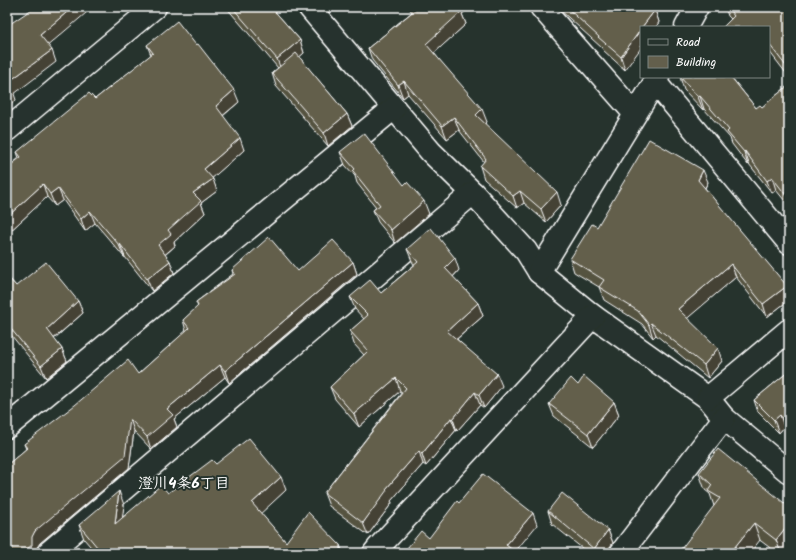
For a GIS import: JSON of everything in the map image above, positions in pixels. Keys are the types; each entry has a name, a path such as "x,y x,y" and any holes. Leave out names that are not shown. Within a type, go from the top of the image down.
{"street":[{"path":"7,130 155,7"},
{"path":"309,7 431,152 473,193 526,251 539,272 593,316 708,398 724,418 789,472"},
{"path":"541,7 635,114"},
{"path":"687,26 697,7"},
{"path":"539,272 657,80 789,243"},
{"path":"7,427 394,108"},
{"path":"48,553 473,193"},
{"path":"378,551 593,316"},
{"path":"708,398 789,330"},
{"path":"621,553 724,418"}],"building":[{"path":"35,7 73,7 40,35 52,50 7,83 7,26"},
{"path":"232,7 271,7 300,40 277,59"},
{"path":"414,7 458,7 462,11 426,44 482,109 476,115 557,192 541,209 520,191 513,196 480,166 486,159 454,117 442,126 404,81 398,85 368,48 416,9"},
{"path":"566,7 651,7 655,10 643,26 640,26 640,30 621,57"},
{"path":"727,7 788,7 789,70 770,45 770,26 724,26 734,16"},
{"path":"177,21 196,45 198,44 234,90 216,106 240,138 204,169 213,179 193,193 201,201 168,230 171,234 158,245 170,261 147,279 120,244 119,245 90,211 81,219 58,188 50,194 43,184 7,217 7,168 21,157 17,152 89,93 95,99 153,53 147,45"},
{"path":"296,53 347,114 324,133 272,73"},
{"path":"681,78 732,78 756,108 760,105 762,107 789,85 789,199 772,177 767,181 745,151 744,152 727,132 729,130 700,96 698,97"},
{"path":"7,83 11,87 7,91"},
{"path":"364,133 404,185 407,182 424,201 391,230 373,210 380,205 353,171 355,169 340,152"},
{"path":"649,139 703,170 698,180 787,286 763,304 731,264 678,309 718,348 704,365 651,323 649,325 638,311 599,287 604,280 570,259 592,224 597,227"},
{"path":"431,228 455,258 445,268 478,303 447,331 497,374 479,395 475,392 453,419 451,418 422,454 419,451 386,489 387,490 363,523 324,493 406,388 396,378 354,414 330,387 368,351 350,331 368,315 350,297 370,280 381,293 418,262 407,249"},
{"path":"269,237 298,271 333,240 353,262 225,371 220,365 167,409 173,415 147,437 130,419 125,456 35,531 32,537 32,545 22,553 8,553 7,465 27,448 24,444 75,405 128,360 138,374 189,328 183,320 198,306 196,302 235,274 232,270"},
{"path":"46,262 78,301 47,329 62,349 41,366 7,324 7,276 16,286"},
{"path":"789,371 789,427 780,415 774,420 754,400"},
{"path":"584,376 614,402 588,434 549,404 571,378 578,385"},
{"path":"249,438 281,477 252,503 286,542 308,512 340,545 341,553 102,553 79,525 119,491 115,524 161,485 168,493 212,460 216,464"},
{"path":"718,449 789,507 789,523 776,540 754,523 730,553 678,553 720,498 708,491 712,485 699,473"},
{"path":"483,474 533,513 506,545 517,553 403,553 421,531 429,538 457,501 459,503"},
{"path":"562,493 608,530 594,549 548,511"}],"district":[{"name":"澄川4条6丁目","path":"184,484"}]}
